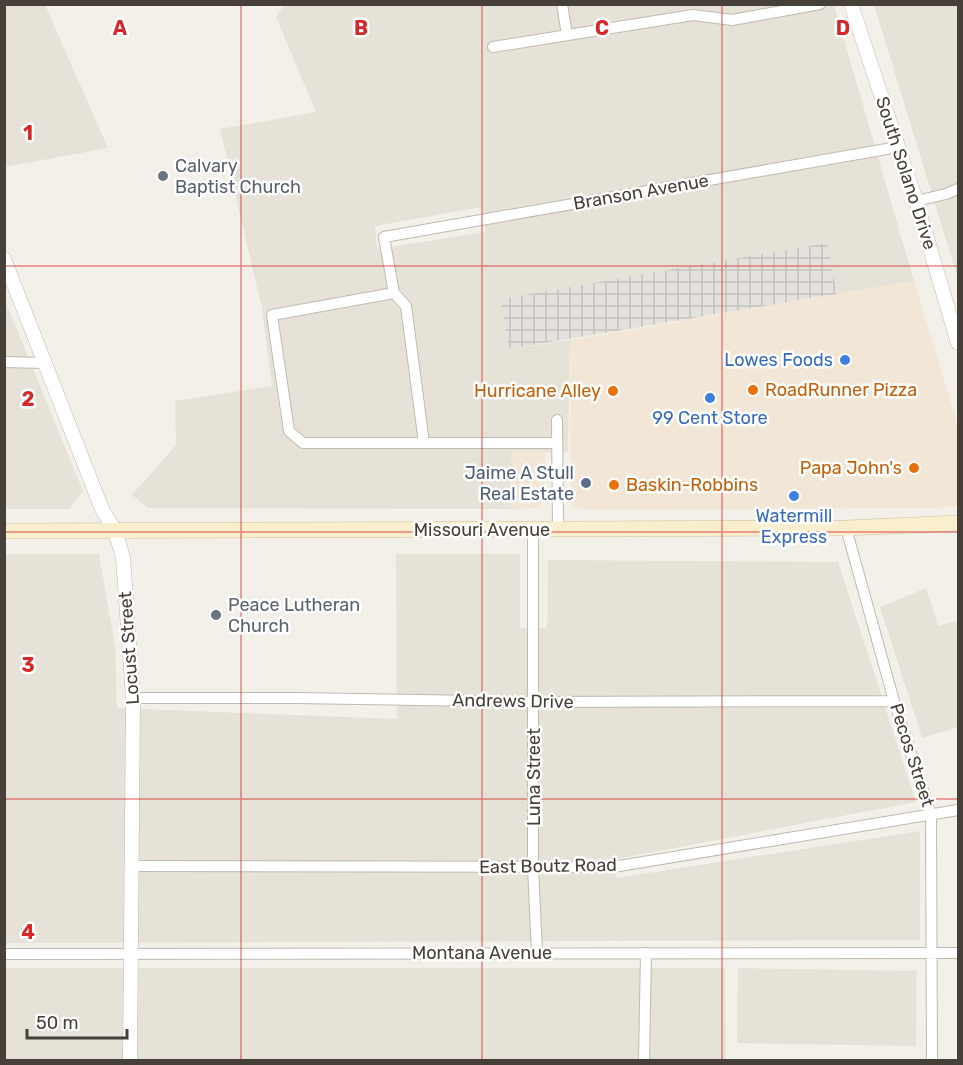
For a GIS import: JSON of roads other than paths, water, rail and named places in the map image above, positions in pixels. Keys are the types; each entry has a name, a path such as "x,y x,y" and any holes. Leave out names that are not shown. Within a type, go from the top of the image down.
{"main road":[{"name":"Missouri Avenue","path":"4,531 846,528 958,522"}],"street":[{"path":"562,4 567,35"},
{"path":"493,47 693,15 732,20 820,4"},
{"name":"South Solano Drive","path":"851,4 916,201 958,343"},
{"name":"Branson Avenue","path":"394,293 384,237 898,147"},
{"path":"916,201 958,189"},
{"name":"Locust Street","path":"4,259 102,508 115,531 123,557 133,698 130,1060"},
{"path":"424,442 406,306 394,293 272,315 289,431 303,443 557,443"},
{"path":"4,362 45,363"},
{"path":"557,420 558,529"},
{"name":"Pecos Street","path":"846,528 894,701 931,815 932,1060"},
{"name":"Luna Street","path":"533,530 533,867 537,952"},
{"name":"Andrews Drive","path":"133,698 534,702 894,701"},
{"name":"East Boutz Road","path":"133,866 613,867 958,810"},
{"path":"644,1060 646,953"},
{"name":"Montana Avenue","path":"4,954 958,953"}],"place":[{"name":"Calvary Baptist Church","path":"163,176"},
{"name":"Lowes Foods","path":"845,360"},
{"name":"RoadRunner Pizza","path":"753,390"},
{"name":"Hurricane Alley","path":"613,391"},
{"name":"99 Cent Store","path":"710,398"},
{"name":"Papa John's","path":"914,468"},
{"name":"Jaime A Stull Real Estate","path":"586,483"},
{"name":"Baskin-Robbins","path":"614,485"},
{"name":"Watermill Express","path":"794,496"},
{"name":"Peace Lutheran Church","path":"216,615"}]}
